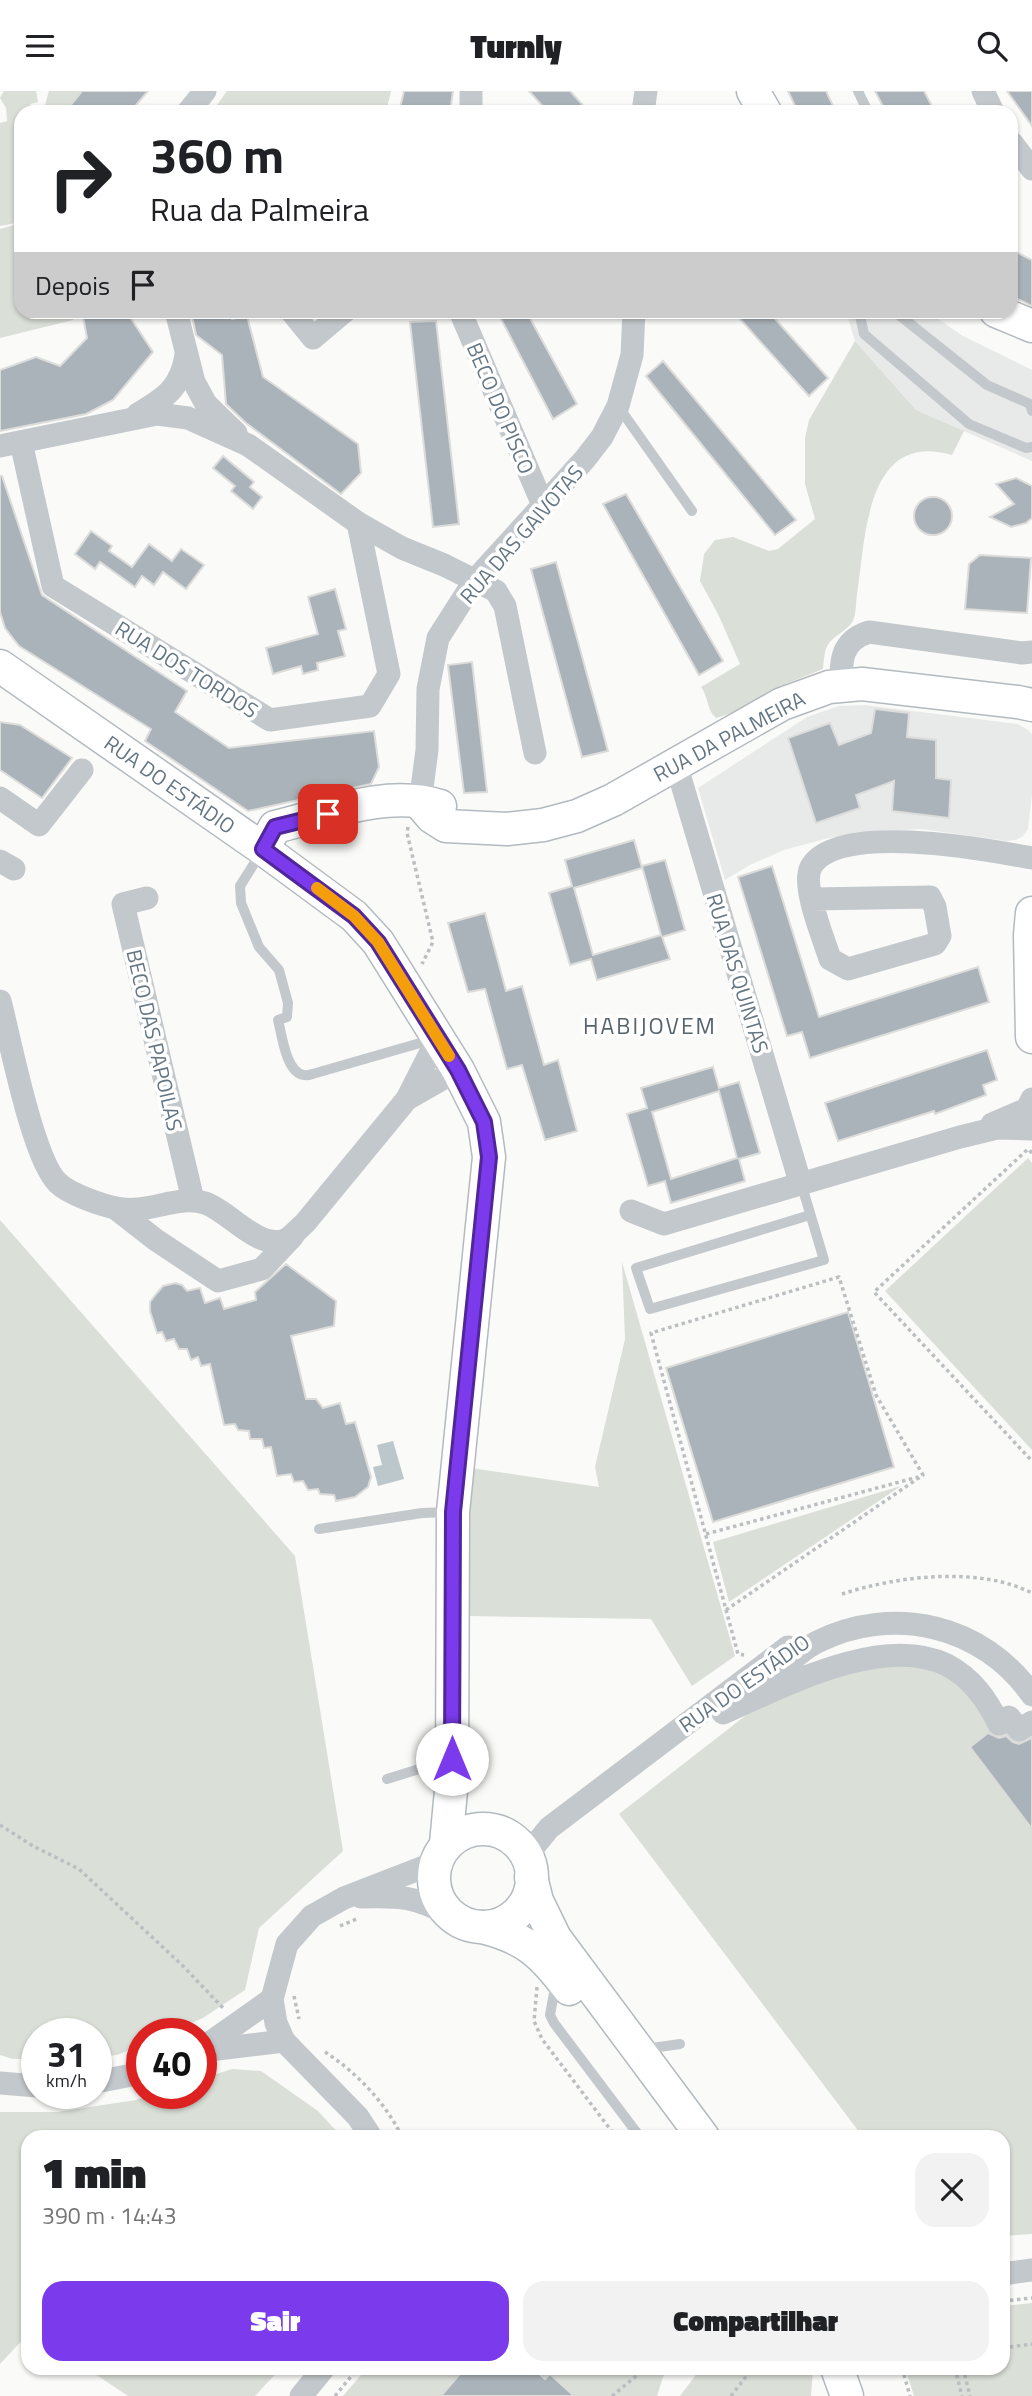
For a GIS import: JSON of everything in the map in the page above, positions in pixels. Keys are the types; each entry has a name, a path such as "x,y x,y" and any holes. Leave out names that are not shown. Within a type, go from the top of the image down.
{"street":[{"path":"194,105 205,91"},
{"path":"1018,151 1032,169"},
{"path":"178,319 194,382 206,404 248,445"},
{"path":"298,319 313,338 336,319"},
{"name":"BECO DO PISCO","path":"463,319 543,505"},
{"name":"RUA DAS GAIVOTAS","path":"416,802 427,750 428,689 438,638 475,580 602,437 618,406 632,355 634,319"},
{"path":"1015,319 1032,326"},
{"path":"132,418 161,401 175,387 184,371 186,355"},
{"name":"RUA DOS TORDOS","path":"358,523 389,674 370,706 270,720 52,586 10,444 157,414 188,418 248,445 358,523 402,548 496,591 505,606 535,753"},
{"path":"841,685 841,661 847,647 856,636 869,632 1022,653 1032,652"},
{"name":"RUA DO ESTÁDIO","path":"0,666 263,849 354,916 378,942 406,986 458,1070 484,1122 489,1157 453,1512 452,1769 441,1852 433,1877 436,1894 451,1916"},
{"name":"RUA DA PALMEIRA","path":"263,849 275,827 400,798 439,804 477,828 507,829 543,825 578,816 613,800 782,704 806,694 841,685 862,684 1032,705"},
{"name":"RUA DAS QUINTAS","path":"676,764 800,1182"},
{"path":"0,798 39,825 82,770"},
{"path":"812,899 930,897 935,907 940,936 934,944 848,969 830,960 812,899 808,881 811,867 823,852 855,843 901,841 988,850 1032,858"},
{"name":"BECO DAS PAPOILAS","path":"147,898 123,904 193,1200"},
{"path":"1031,927 1032,1025"},
{"path":"0,1001 44,1163 57,1182 70,1191 115,1208 139,1211 193,1200 208,1204 254,1234 272,1242 287,1239 305,1223"},
{"path":"115,1208 156,1240 218,1281 262,1269 305,1223 407,1099 438,1038"},
{"path":"407,1099 458,1070"},
{"path":"960,1137 1027,1109 1032,1099"},
{"path":"631,1211 664,1224 960,1137 997,1128 1032,1129"},
{"name":"RUA DO ESTÁDIO","path":"482,1927 508,1920 520,1910 531,1889 532,1849 559,1820 750,1673 796,1642 845,1618 891,1611 931,1616 966,1626 1002,1646 1032,1677"},
{"path":"1032,1695 1007,1665 982,1646 956,1633 929,1626 899,1623 870,1625 840,1632 814,1643 723,1713 838,1666 869,1658 900,1656 929,1658 948,1665 971,1682 988,1702 999,1724 1009,1717 1019,1730 1032,1721"},
{"path":"452,1769 473,1815 490,1829"},
{"path":"366,2130 358,2117 284,2041 276,2023 272,1999 287,1944 312,1916 344,1898 424,1867 461,1833 478,1828 490,1829 513,1838 527,1854 537,1901 555,1938 698,2130"},
{"path":"344,1898 397,1896 424,1901 470,1926 507,1933 523,1941 544,1975 673,2130"},
{"path":"217,2039 272,1999"},
{"path":"217,2048 284,2041"},
{"path":"0,2083 21,2085"},
{"path":"1010,2273 1032,2270"},
{"path":"301,2396 318,2375"},
{"path":"840,2375 847,2396"},
{"path":"858,2375 865,2396"}],"lane":[{"path":"861,319 864,334 969,424 1026,448 1032,447"},
{"path":"904,319 987,385 1030,404 1032,411"},
{"path":"618,406 692,511"},
{"path":"263,849 240,885 241,903 259,947 279,970 288,1003 286,1017 278,1020 293,1070 303,1076 438,1038"},
{"path":"800,1182 824,1259 650,1309 636,1268 810,1215"},
{"path":"319,1529 422,1513 453,1512"},
{"path":"387,1779 452,1769"},
{"path":"544,1975 556,1986 550,2015 554,2023 635,2130"},
{"path":"639,2050 680,2044"}],"path":[{"path":"406,986 433,942 407,833 416,802"},
{"path":"1032,1153 1028,1149 874,1292 1032,1461"},
{"path":"747,1655 738,1654 651,1333 839,1277 876,1395 923,1475"},
{"path":"706,1534 923,1475"},
{"path":"726,1609 923,1475"},
{"path":"842,1594 871,1585 940,1578 998,1581 1032,1593"},
{"path":"0,1825 79,1870 183,1966 227,2013"},
{"path":"337,1927 369,1914"},
{"path":"544,1975 534,2011 537,2029 611,2130"},
{"path":"295,1987 301,2025"},
{"path":"320,2048 344,2065 365,2086 386,2110 398,2130"},
{"path":"1010,2300 1032,2298"},
{"path":"1010,2347 1032,2344"},
{"path":"335,2396 352,2375"},
{"path":"612,2396 638,2375"},
{"path":"731,2396 747,2375"},
{"path":"904,2375 910,2396"},
{"path":"957,2375 962,2396"},
{"path":"965,2375 970,2396"}],"shaded area":[{"path":"4,91 36,91 38,102 14,105 14,223 0,226 0,123 7,121 6,108 0,98"},
{"path":"49,91 82,91 71,105 45,105"},
{"path":"227,91 391,91 388,105 217,105"},
{"path":"14,225 14,319 73,320 0,338 0,229"},
{"path":"848,319 938,319 963,336 1032,370 1032,461 916,410 855,341"},
{"path":"855,341 916,410 964,431 952,455 923,451 902,458 886,473 875,494 868,519 854,618 827,646 823,669 778,687 732,713 716,718 701,687 740,664 700,581 704,554 715,540 733,537 769,551 778,549 815,519 805,484 805,438 809,420"},
{"path":"864,705 1018,724 1028,730 1032,734 1032,795 1028,829 1023,836 1007,841 921,829 829,838 784,850 725,880 698,788 807,717 839,706"},
{"path":"1028,1158 1032,1163 1032,1450 885,1291"},
{"path":"0,1220 295,1556 343,1851 259,1928 245,1990 203,2018 126,2018 126,2051 112,2055 112,2018 21,2018 21,2059 0,2055"},
{"path":"622,1262 735,1656 692,1686 651,1619 468,1616 471,1468 599,1487 595,1467 625,1339"},
{"path":"393,1441 404,1479 378,1486 373,1467 382,1465 377,1445"},
{"path":"901,1486 729,1602 713,1542"},
{"path":"879,1663 944,1667 1032,1734 1032,2234 1010,2236 1010,2130 858,2130 619,1814 745,1716 773,1698"},
{"path":"232,2069 261,2071 318,2111 336,2130 21,2130 21,2342 0,2364 0,2112 112,2109 112,2104 126,2102 126,2109 217,2109 217,2074"},
{"path":"1032,2303 1032,2396 914,2396 907,2375 1010,2375 1010,2305"},
{"path":"96,2375 274,2375 255,2396 128,2396"},
{"path":"361,2375 664,2375 657,2396 343,2396"},
{"path":"696,2375 812,2375 811,2396 680,2396"}],"building":[{"path":"82,91 148,91 136,105 71,105"},
{"path":"404,91 453,91 451,105 401,105"},
{"path":"529,91 570,91 583,105 542,105"},
{"path":"788,91 826,91 833,105 795,105"},
{"path":"875,91 924,91 931,105 882,105"},
{"path":"1007,91 1032,91 1032,126 1018,105"},
{"path":"1018,253 1032,260 1032,306 1018,299"},
{"path":"83,319 131,319 153,352 113,400 86,414 0,431 0,370 36,357 60,366 87,338"},
{"path":"193,319 248,319 263,377 358,444 361,473 341,494 246,423 226,404 222,355 196,335"},
{"path":"501,319 530,319 577,404 553,419"},
{"path":"740,319 775,319 828,378 809,396"},
{"path":"436,321 459,524 433,527 410,322"},
{"path":"663,361 796,520 775,535 646,376"},
{"path":"223,456 254,482 250,487 262,497 253,509 231,491 235,486 213,468"},
{"path":"0,476 42,595 187,691 175,712 229,748 374,731 379,767 371,784 248,811 145,741 151,729 19,646 5,628 0,612"},
{"path":"1016,478 1032,486 1032,518 1026,523 1011,527 990,517 1014,504 996,484"},
{"path":"626,494 723,661 699,675 603,504"},
{"path":"933,497 946,503 952,516 946,529 933,535 920,529 914,516 920,503"},
{"path":"91,531 112,546 109,551 132,567 149,544 172,561 181,549 204,565 186,589 163,572 154,585 142,576 135,587 100,562 95,569 75,554"},
{"path":"980,555 1031,558 1027,613 965,609 969,564"},
{"path":"556,562 608,751 582,757 531,569"},
{"path":"335,589 346,629 338,631 345,656 317,663 318,670 303,674 301,666 273,674 266,648 318,634 308,597"},
{"path":"472,662 487,792 464,793 448,665"},
{"path":"875,709 909,713 907,737 936,740 936,778 951,780 949,818 892,811 894,781 856,795 860,808 816,823 788,738 830,723 839,745 871,733"},
{"path":"0,722 20,725 72,758 42,798 0,770"},
{"path":"634,840 642,868 574,888 593,955 661,935 642,866 665,860 685,930 662,937 670,959 597,980 591,959 570,965 549,893 572,886 565,860"},
{"path":"772,866 819,1017 978,967 989,1002 810,1058 802,1032 787,1036 738,877"},
{"path":"485,913 506,991 522,986 544,1065 558,1060 577,1131 545,1140 522,1065 507,1069 485,989 468,992 448,923"},
{"path":"987,1050 997,1080 983,1085 986,1095 935,1114 934,1111 838,1141 825,1103"},
{"path":"713,1067 719,1088 739,1082 760,1153 739,1159 745,1181 671,1203 665,1181 648,1186 627,1114 647,1108 641,1088","holes":["719,1091 737,1158 671,1179 652,1112"]},
{"path":"286,1264 336,1301 334,1326 291,1336 306,1399 316,1399 323,1408 340,1403 346,1424 355,1422 371,1477 368,1487 355,1497 336,1501 334,1495 320,1494 318,1489 308,1490 303,1481 294,1482 291,1474 277,1476 271,1447 264,1448 262,1439 250,1439 249,1431 238,1430 235,1424 224,1425 210,1364 201,1366 198,1357 191,1360 187,1349 179,1349 174,1339 166,1341 162,1332 157,1333 150,1311 150,1302 163,1286 175,1283 182,1285 187,1291 200,1288 205,1303 220,1298 224,1309 256,1300 255,1292"},
{"path":"848,1312 894,1467 713,1522 666,1368"},
{"path":"988,1733 999,1738 1006,1736 1019,1744 1032,1738 1032,1829 970,1747"},
{"path":"459,2375 541,2375 545,2379 551,2375 574,2396 441,2396"}],"slow traffic":[{"path":"317,888 354,916 378,942 449,1056"}],"district":[{"name":"HABIJOVEM","path":"650,1025"}],"route":[{"path":"328,814 275,827 263,849 354,916 378,942 458,1070 484,1122 489,1157 453,1512 452,1759"}]}
